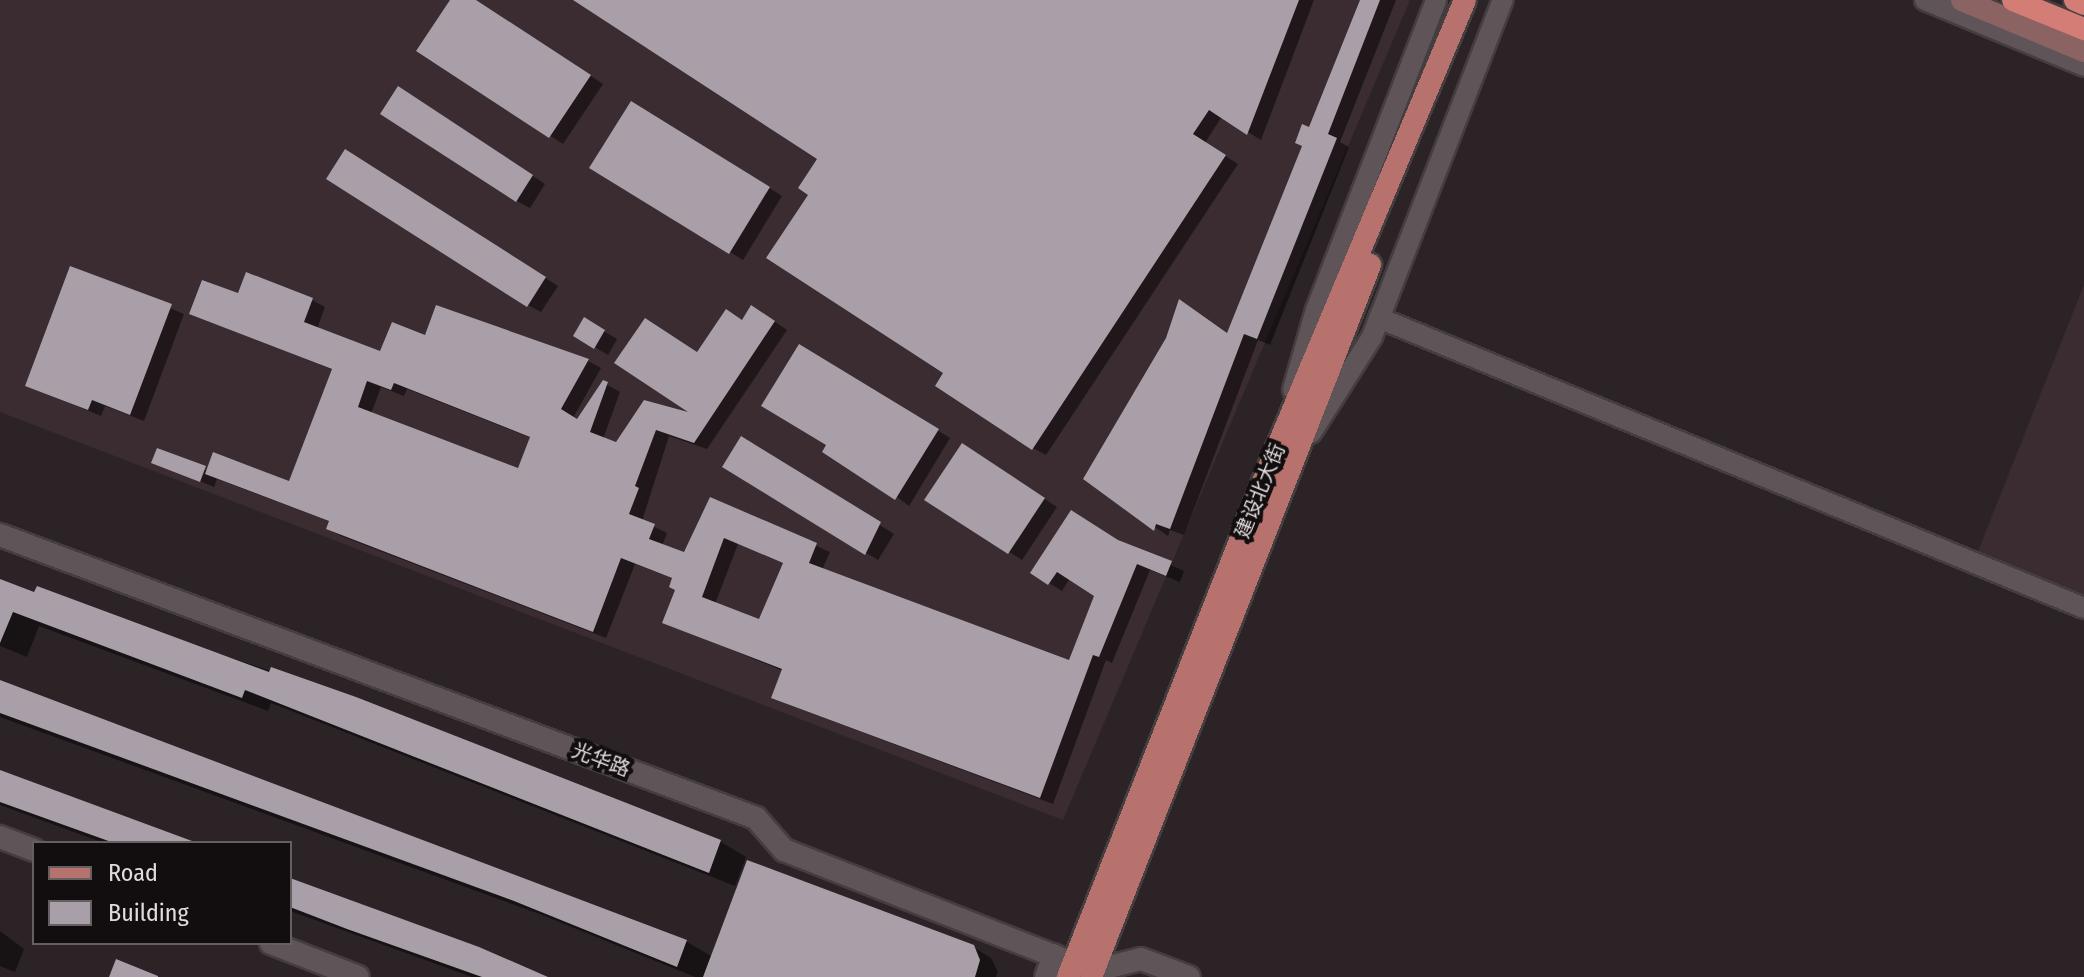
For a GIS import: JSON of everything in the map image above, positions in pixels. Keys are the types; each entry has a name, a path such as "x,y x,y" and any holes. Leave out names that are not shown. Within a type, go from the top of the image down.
{"highway":[{"path":"2013,0 2084,29"},
{"path":"2075,0 2084,4"}],"main road":[{"path":"1962,0 2084,51"},
{"name":"建设北大街","path":"1076,969 1467,5"}],"street":[{"path":"1280,464 1316,310 1436,0"},
{"path":"1280,464 1379,318 1503,0"},
{"path":"1925,0 2084,66"},
{"path":"1379,318 2084,608"},
{"name":"光华路","path":"0,535 756,818 784,850 1076,969"},
{"path":"0,837 32,849"},
{"path":"276,945 358,977"},
{"path":"1046,977 1141,959 1189,977"}],"shaded area":[{"path":"0,0 1410,0 1063,820 0,412"},
{"path":"2084,285 2084,599 1976,556"}],"building":[{"path":"450,0 476,0 591,75 549,138 416,51"},
{"path":"573,0 1299,0 1247,135 1209,110 1193,134 1226,155 1032,450 935,386 943,373 766,258 808,195 798,188 817,159"},
{"path":"1360,0 1380,0 1328,134 1337,138 1257,339 1244,334 1170,529 1156,524 1154,531 1083,479 1166,338 1179,299 1227,333 1302,146 1295,143 1302,124 1309,127"},
{"path":"398,86 533,175 516,202 380,114"},
{"path":"631,101 770,187 729,254 589,168"},
{"path":"345,149 546,277 527,307 326,179"},
{"path":"70,266 172,304 130,415 92,400 88,410 25,386"},
{"path":"246,272 313,298 304,322 380,351 392,322 425,335 436,305 589,359 561,409 577,419 603,380 608,382 590,432 616,442 644,400 688,412 614,363 645,318 697,352 726,309 742,320 751,305 775,321 694,443 656,430 635,486 639,488 629,514 655,524 649,539 684,552 710,497 817,543 809,563 1069,660 1094,596 1057,572 1048,585 1030,573 1071,510 1118,540 1172,561 1166,576 1137,564 1099,657 1093,655 1040,798 771,698 782,669 662,623 675,590 669,587 672,578 621,558 593,632 326,529 329,521 205,474 213,452 289,481 332,369 189,314 202,280 238,293","holes":["367,381 391,390 394,383 530,437 518,468 358,407","724,538 783,563 759,619 702,597"]},
{"path":"584,317 605,330 594,349 573,336"},
{"path":"799,344 939,429 895,500 822,452 826,445 761,406"},
{"path":"741,436 881,522 865,555 722,467"},
{"path":"962,443 1045,498 1008,554 924,500"},
{"path":"157,448 206,466 200,482 151,463"},
{"path":"0,579 34,592 37,586 269,672 271,667 356,697 721,840 709,873 245,690 242,698 13,612 0,643"},
{"path":"0,680 687,940 677,967 514,901 0,713"},
{"path":"0,770 192,841 108,841 0,802"},
{"path":"747,860 974,945 980,960 975,977 703,977"},
{"path":"292,879 479,947 548,977 482,977 292,908"},
{"path":"116,959 158,976 158,977 109,977"}]}
